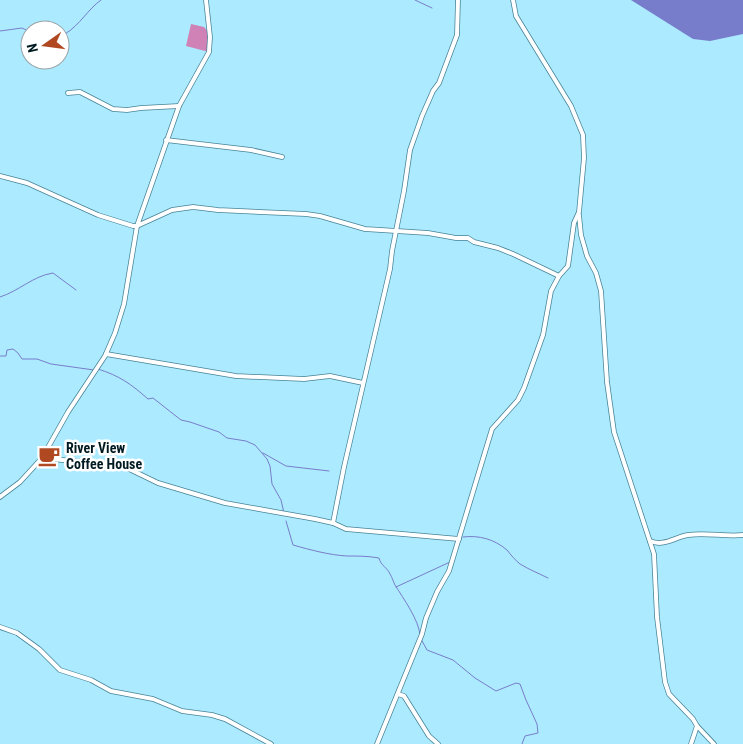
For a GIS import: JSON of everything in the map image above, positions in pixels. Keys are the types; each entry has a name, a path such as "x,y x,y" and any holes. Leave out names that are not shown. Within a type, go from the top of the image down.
{"street":[{"path":"0,497 20,482 42,458 68,412 106,354 115,333 124,304 137,226 179,106 209,52 210,37 206,0"},
{"path":"333,523 344,467 390,269 395,230 404,191 410,150 457,35 458,0"},
{"path":"513,0 516,16 571,106 584,135 579,212 587,256 596,273 601,291 607,382 614,432 654,554 657,617 664,682 669,694 714,744"},
{"path":"68,94 80,92 113,109 128,110 179,106"},
{"path":"166,140 251,150 282,157"},
{"path":"0,176 27,183 98,215 133,226 137,226 172,210 194,207 306,214 320,216 365,229 395,230 468,238 474,242 513,254 559,276"},
{"path":"377,744 437,592 449,570 492,429 518,400 524,388 543,334 551,291 559,276 568,266 574,223 579,212"},
{"path":"572,242 584,242"},
{"path":"106,354 236,376 304,379 330,376 363,383"},
{"path":"42,458 123,466 158,483 225,503 333,523 346,529 459,539"},
{"path":"650,541 661,543 687,535 743,535"},
{"path":"0,627 18,633 39,649 60,670 91,680 111,691 153,699 182,711 212,715 225,719 271,744"},
{"path":"398,694 404,696 429,736 438,744"},
{"path":"691,744 697,726"}],"shaded area":[{"path":"191,24 204,27 210,34 209,52 186,46"}],"water":[{"path":"631,0 743,0 743,34 710,41 693,39"}],"waterway":[{"path":"70,31 101,0"},
{"path":"415,0 432,8"},
{"path":"0,31 20,28"},
{"path":"0,297 39,277 53,273 76,290"},
{"path":"0,356 6,356 7,350 13,349 22,359 37,359 51,364 94,370"},
{"path":"98,369 125,381 148,399 153,398 181,420 219,432 227,438 246,441 255,445 267,459 270,466 272,484 281,500 284,513"},
{"path":"263,453 286,466 329,471"},
{"path":"286,521 293,545 334,555 379,558 414,616 420,635"},
{"path":"463,537 481,537 497,543 507,550 520,564 548,578"},
{"path":"396,587 450,562 455,546"},
{"path":"421,639 427,650 453,660 475,678 496,691 516,683 520,684 537,724 538,733 525,736 522,744"}],"place":[{"name":"River View Coffee House","path":"49,456"}]}
